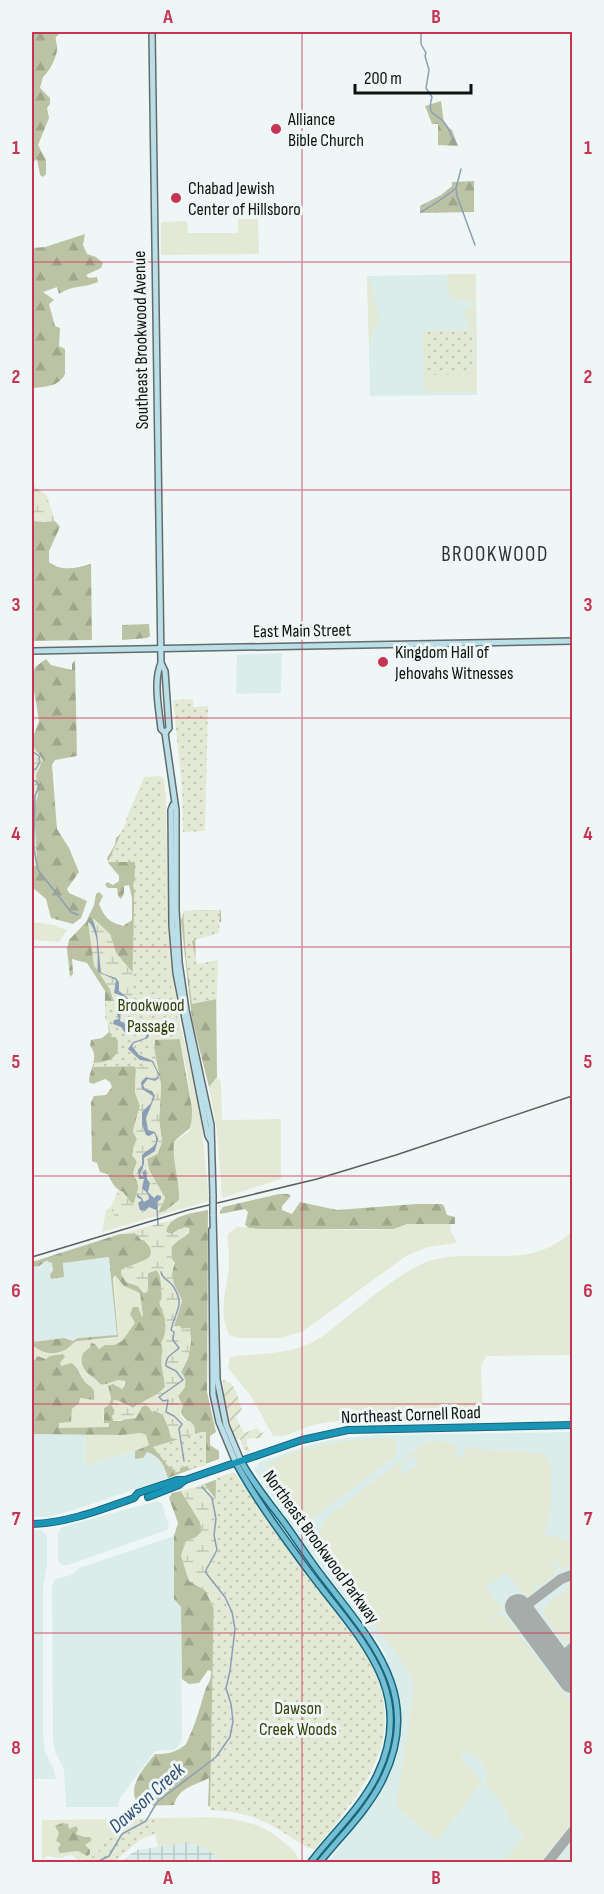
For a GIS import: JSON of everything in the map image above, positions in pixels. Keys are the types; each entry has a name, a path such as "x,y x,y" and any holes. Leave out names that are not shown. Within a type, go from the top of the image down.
{"highway":[{"name":"Northeast Cornell Road","path":"32,1524 48,1524 73,1519 177,1480 185,1480 302,1440 348,1430 573,1425"},
{"name":"Northeast Cornell Road","path":"148,1497 179,1485 185,1480"}],"main road":[{"name":"Southeast Brookwood Avenue","path":"152,32 161,648"},
{"name":"East Main Street","path":"32,651 573,641"},
{"name":"Northeast Brookwood Parkway","path":"161,648 161,663 157,671 159,706 161,729 165,733 176,818 176,910 179,962 186,1010 208,1106 212,1135 219,1395 238,1462 307,1569 371,1652 381,1672 390,1713 388,1738 377,1774 363,1797 311,1863"},
{"name":"Northeast Brookwood Parkway","path":"238,1462 378,1650 395,1695 396,1734 388,1768 377,1790 320,1863"},
{"name":"Northeast Cornell Road","path":"134,1498 148,1497"}],"shaded area":[{"path":"476,274 477,395 370,396 367,276"},
{"path":"282,653 281,693 236,694 237,655"},
{"path":"110,1257 117,1336 78,1338 73,1341 64,1338 32,1342 32,1267 49,1261 53,1268 51,1279 64,1277 63,1263"},
{"path":"572,1432 572,1862 328,1862 378,1797 391,1773 401,1733 398,1692 379,1643 311,1553 254,1470 259,1462 312,1444 336,1439 375,1435"},
{"path":"32,1434 85,1434 86,1467 98,1461 135,1451 135,1456 139,1459 143,1458 147,1452 157,1455 164,1463 168,1478 77,1509 48,1517 32,1517"},
{"path":"157,1501 162,1504 169,1526 167,1530 68,1565 58,1562 58,1533 62,1527"},
{"path":"32,1530 42,1530 47,1537 47,1565 43,1587 43,1736 45,1752 56,1779 32,1779"},
{"path":"174,1536 174,1599 181,1607 182,1741 175,1750 155,1751 120,1798 118,1807 66,1807 64,1770 53,1741 52,1586 55,1579 71,1575 79,1568"},
{"path":"188,1842 205,1848 225,1862 123,1862 137,1850"}],"green space":[{"path":"32,32 61,32 56,37 55,59 43,77 40,88 50,98 47,108 49,118 38,145 46,160 46,174 43,177 40,175 37,159 32,163"},
{"path":"441,101 444,124 452,130 458,146 438,145 438,124 432,124 425,106"},
{"path":"474,181 474,212 420,213 420,206 441,195 452,186 452,182"},
{"path":"238,219 258,219 259,254 161,255 161,222 187,221 188,233 238,233"},
{"path":"85,234 83,245 87,254 103,263 101,268 86,275 89,278 97,277 98,282 68,289 59,294 57,287 43,292 54,300 49,304 55,326 60,328 59,346 65,349 65,374 55,384 32,388 32,248 45,247"},
{"path":"447,274 476,274 476,303 450,297"},
{"path":"367,276 380,320 372,330 371,344 369,344"},
{"path":"476,305 477,392 424,392 423,331 426,331 427,375 473,374 474,332 469,328 464,310"},
{"path":"470,330 473,374 427,375 426,331"},
{"path":"32,477 35,487 47,496 55,521 34,521"},
{"path":"32,509 34,521 55,521 60,527 49,551 49,562 64,568 91,564 92,640 32,641"},
{"path":"149,624 150,636 147,638 122,640 122,625"},
{"path":"46,659 51,665 72,670 75,660 77,756 55,760 52,765 57,829 69,848 79,872 67,889 69,893 87,901 81,918 73,924 51,918 46,899 32,887 32,866 37,866 34,809 38,794 36,775 42,760 32,745 39,721 32,679 35,667"},
{"path":"193,699 193,707 208,706 205,831 183,832 182,788 173,700"},
{"path":"32,745 43,760 36,775 38,794 34,809 37,866 32,866"},
{"path":"160,776 164,779 166,797 170,958 181,1028 200,1108 209,1201 102,1232 106,1210 111,1207 118,1191 121,1191 111,1021 159,1213 179,1200 174,1142 189,1131 192,1108 187,1072 172,1004 132,886 138,880 126,819 144,777"},
{"name":"Brookwood Passage","path":"146,778 163,778 166,937 170,981 181,1039 152,1040 152,1066 93,1067 93,1063 114,1057 118,1049 116,1037 111,1037 107,1020 105,1020 105,1001 132,1001 135,862 108,862"},
{"path":"127,818 134,820 138,880 133,886 168,973 192,1108 190,1126 174,1142 179,1200 165,1211 158,1213 165,1198 149,1170 147,1159 157,1154 162,1142 159,1120 161,1085 154,1048 157,1027 142,984 116,953 110,934 94,965 110,989 136,1069 135,1092 140,1106 133,1130 137,1139 133,1148 137,1164 134,1174 138,1192 134,1203 131,1203 123,1192 115,1187 108,1174 100,1172 97,1163 92,1161 91,1102 94,1096 106,1095 112,1087 105,1079 93,1084 89,1082 94,1059 90,1046 91,1040 102,1038 109,1032 105,991 87,963 72,959 73,974 70,977 67,949 69,940 86,922 94,905 96,894 99,892 103,896 99,904 108,918 123,926 132,920 132,898 129,885 124,886 121,899 117,888 108,888 105,885 107,882 113,885 119,881 119,876 107,858 115,845 116,838 129,824"},
{"name":"Brookwood Passage","path":"220,910 219,933 192,941 197,964 218,960 217,999 192,1004 183,911"},
{"path":"221,910 221,922 195,922 196,979 216,982 217,1077 209,1087 192,1019 181,921 184,911"},
{"path":"94,919 110,934 116,953 142,984 157,1027 154,1048 161,1085 159,1120 162,1142 157,1154 147,1159 149,1170 165,1198 158,1213 152,1210 142,1213 131,1209 120,1218 115,1218 111,1207 118,1191 123,1192 131,1203 134,1203 137,1193 138,1183 134,1171 137,1162 132,1155 137,1139 133,1132 140,1106 135,1092 136,1069 110,989 94,965 88,923"},
{"path":"32,922 54,925 67,930 59,942 32,940"},
{"path":"217,1077 221,1082 222,1120 281,1119 281,1179 222,1198 217,1131 209,1087"},
{"path":"279,1194 291,1196 282,1206 282,1210 292,1214 300,1202 337,1210 442,1204 447,1215 455,1217 455,1224 407,1224 394,1229 261,1229 249,1228 245,1225 248,1212 245,1209 220,1214 223,1207"},
{"path":"208,1210 207,1392 216,1432 210,1436 210,1445 219,1451 219,1459 168,1478 156,1456 147,1452 143,1458 135,1459 135,1451 149,1445 146,1435 141,1433 121,1435 32,1434 32,1358 35,1360 37,1356 46,1359 63,1354 65,1357 60,1363 61,1366 71,1363 74,1365 94,1391 94,1400 80,1398 79,1403 72,1409 71,1422 59,1423 59,1428 109,1427 109,1423 104,1423 104,1408 109,1405 111,1398 108,1386 113,1384 122,1389 125,1381 100,1384 83,1367 83,1353 91,1343 99,1349 105,1345 114,1345 122,1341 135,1323 130,1314 133,1307 138,1307 143,1316 140,1293 124,1286 115,1275 113,1279 118,1337 78,1341 65,1350 55,1353 40,1350 32,1345 32,1342 64,1338 73,1341 78,1338 117,1335 109,1257 63,1263 64,1277 51,1279 52,1263 46,1261 39,1266 32,1267 32,1262 120,1234 135,1233 144,1240 151,1251 147,1259 124,1268 126,1282 138,1286 144,1293 148,1290 148,1273 157,1270 159,1273 162,1292 160,1305 164,1313 166,1329 162,1359 165,1387 133,1408 124,1403 115,1409 113,1421 121,1421 145,1405 163,1415 173,1438 179,1439 195,1435 194,1426 182,1414 178,1396 185,1387 181,1372 188,1358 191,1341 189,1328 182,1329 174,1326 182,1301 173,1282 172,1274 175,1263 170,1253 173,1245 189,1233 189,1228 180,1229 171,1234 166,1232 168,1226 176,1218"},
{"path":"175,1219 168,1224 166,1232 171,1234 185,1227 190,1229 185,1236 175,1242 172,1249 172,1259 175,1262 172,1278 182,1301 174,1326 180,1326 182,1329 190,1328 191,1341 188,1358 181,1372 185,1384 178,1396 183,1406 180,1414 185,1421 190,1421 195,1431 184,1468 180,1466 179,1439 171,1438 163,1415 156,1410 152,1412 148,1406 143,1405 136,1418 113,1421 112,1416 116,1412 111,1405 113,1400 116,1400 133,1408 165,1387 161,1343 166,1327 159,1302 162,1299 160,1275 156,1270 148,1273 146,1293 138,1286 126,1282 121,1270 149,1258 152,1251 147,1241 141,1240 135,1233 120,1234"},
{"path":"407,1224 451,1224 450,1229 457,1243 428,1247 406,1256 302,1332 280,1338 239,1338 229,1335 224,1315 224,1296 229,1268 228,1234 237,1227 359,1230 394,1229"},
{"path":"572,1232 572,1355 486,1356 481,1367 483,1413 479,1418 355,1420 313,1425 284,1436 273,1436 251,1396 228,1368 230,1357 281,1352 314,1341 383,1288 421,1264 451,1257 521,1255 555,1244"},
{"path":"114,1275 117,1275 123,1284 140,1293 143,1318 131,1317 135,1323 122,1341 114,1345 105,1345 99,1349 90,1347 84,1351 82,1363 85,1370 98,1383 123,1380 125,1385 121,1389 116,1385 107,1388 111,1393 109,1405 104,1408 103,1421 109,1423 109,1427 59,1428 59,1423 71,1422 72,1409 79,1403 80,1397 93,1400 77,1366 73,1364 61,1366 60,1363 64,1359 62,1354 46,1359 38,1357 33,1360 32,1345 53,1353 75,1342 118,1337"},
{"path":"223,1380 231,1384 236,1392 242,1410 236,1417 244,1433 258,1428 261,1433 264,1432 261,1438 247,1439 247,1446 251,1451 248,1452 243,1448 240,1439 235,1439 224,1403"},
{"path":"206,1432 206,1466 189,1469 188,1466 180,1468 180,1471 176,1473 153,1447"},
{"path":"141,1433 146,1435 149,1445 86,1467 85,1434"},
{"path":"389,1437 396,1441 395,1456 322,1511 302,1529 297,1527 264,1480 267,1465 295,1452 342,1442"},
{"path":"434,1441 453,1443 457,1450 454,1453 460,1459 467,1454 463,1448 544,1454 551,1465 551,1512 544,1534 572,1542 572,1562 562,1570 555,1561 549,1565 551,1567 555,1565 557,1570 553,1577 541,1586 533,1583 535,1590 530,1595 524,1595 506,1572 486,1587 501,1608 500,1613 491,1617 492,1620 501,1615 506,1618 572,1705 572,1822 540,1862 504,1862 525,1835 510,1822 505,1807 486,1784 488,1776 484,1764 468,1751 462,1752 462,1760 482,1782 437,1840 398,1808 397,1798 413,1697 413,1682 407,1668 319,1550 320,1529 328,1517 402,1460 404,1463 399,1469 404,1475 419,1463 415,1456 408,1460 406,1457 423,1445"},
{"name":"Dawson Creek Woods","path":"234,1472 365,1653 379,1683 385,1710 384,1735 377,1758 366,1781 315,1849 308,1848 273,1826 252,1817 240,1813 210,1810 216,1478"},
{"path":"229,1475 248,1809 208,1806 209,1778 179,1794 174,1805 140,1806 134,1793 137,1779 155,1754 171,1752 186,1744 211,1674 208,1670 199,1683 189,1684 182,1679 181,1607 174,1599 174,1536 178,1523 169,1498 172,1493 181,1491 200,1522 202,1531 181,1555 189,1581 205,1590 218,1616 217,1501 204,1484"},
{"path":"204,1484 217,1501 218,1616 205,1590 189,1581 181,1555 186,1541 199,1536 202,1531 200,1522 181,1491"},
{"path":"567,1587 572,1588 572,1639 566,1642 549,1625 543,1608 555,1597 563,1595"},
{"path":"208,1817 241,1821 272,1833 296,1854 299,1862 225,1862 205,1848 188,1842 158,1847 154,1828 157,1818"},
{"path":"161,1818 155,1834 141,1839 114,1862 82,1862 101,1849 118,1819"},
{"path":"113,1819 116,1836 114,1843 88,1861 81,1859 79,1861 72,1855 59,1858 47,1856 42,1860 42,1820"},
{"path":"62,1823 68,1824 69,1829 76,1826 78,1829 76,1834 90,1837 92,1840 85,1845 90,1850 90,1854 87,1856 78,1851 60,1853 58,1848 61,1844 56,1841 59,1833 55,1826"}],"water":[{"path":"93,920 97,933 101,973 116,978 119,982 119,991 128,999 121,1011 120,1021 133,1026 147,1024 152,1027 148,1038 132,1046 139,1055 153,1061 160,1076 155,1081 148,1079 143,1085 155,1096 146,1118 148,1130 155,1132 158,1139 155,1151 144,1158 140,1174 143,1177 146,1169 150,1183 148,1192 154,1198 157,1195 161,1196 156,1210 149,1207 145,1211 140,1210 138,1203 142,1200 137,1197 137,1194 144,1202 149,1199 148,1194 142,1188 144,1179 139,1179 138,1170 142,1165 142,1155 156,1141 154,1133 146,1135 142,1124 142,1112 151,1103 153,1096 142,1089 141,1082 146,1077 154,1079 159,1076 152,1062 140,1060 128,1049 133,1042 145,1038 151,1029 148,1026 134,1028 125,1033 121,1027 113,1024 114,1020 119,1019 116,1011 122,1005 125,997 114,993 116,980 98,972 95,933 89,922"}],"waterway":[{"path":"421,32 421,44 426,53 429,70 426,88 432,97 430,109 443,121 455,144"},
{"path":"461,169 456,188 457,196 475,245"},
{"path":"421,212 455,189"},
{"name":"Dawson Creek","path":"32,751 39,756 40,762 36,769 32,770"},
{"name":"Dawson Creek","path":"32,781 36,781 39,786 35,796 34,835 38,870 71,912 78,915"},
{"name":"Dawson Creek","path":"157,1209 158,1225"},
{"name":"Dawson Creek","path":"161,1272 173,1286 179,1298 171,1330 174,1332 173,1340 179,1348 168,1357 166,1366 176,1371 183,1380 159,1397 163,1401 168,1400 166,1412 182,1424 179,1429 184,1461"},
{"name":"Dawson Creek","path":"97,1862 109,1856 122,1834 146,1821 157,1802 216,1757 230,1737 233,1721 226,1688 235,1629 232,1612 225,1597 206,1573 217,1550 214,1535 216,1519 212,1498 202,1487"}],"taxiway":[{"path":"520,1610 561,1579 572,1575"},
{"path":"564,1669 563,1656 572,1648"},
{"path":"548,1862 572,1832"}],"runway":[{"path":"518,1607 572,1680"}],"tram line":[{"path":"32,1257 188,1210 317,1179 572,1096"}],"place":[{"name":"Alliance Bible Church","path":"276,129"},
{"name":"Chabad Jewish Center of Hillsboro","path":"176,198"},
{"name":"Kingdom Hall of Jehovahs Witnesses","path":"383,662"}],"district":[{"name":"BROOKWOOD","path":"495,554"}]}
